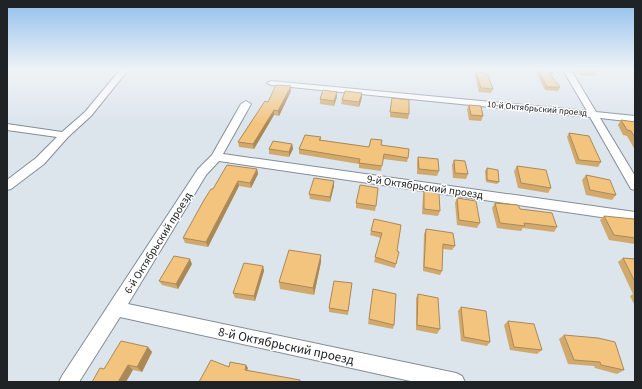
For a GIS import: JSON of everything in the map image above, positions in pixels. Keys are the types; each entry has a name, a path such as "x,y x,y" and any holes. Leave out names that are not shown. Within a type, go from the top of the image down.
{"street":[{"path":"7,186 40,161 64,135 88,114 109,88"},
{"name":"10-й Октябрьский проезд","path":"324,88 635,119"},
{"path":"577,88 635,186"},
{"name":"6-й Октябрьский проезд","path":"68,382 202,172 216,158 246,104"},
{"path":"7,127 64,135"},
{"name":"9-й Октябрьский проезд","path":"216,158 635,217"},
{"name":"8-й Октябрьский проезд","path":"116,309 456,382"}],"building":[{"path":"275,88 290,88 278,111 274,110 253,144 238,142 265,101 268,102"},
{"path":"323,90 337,92 334,101 320,99"},
{"path":"345,91 362,93 359,102 342,100"},
{"path":"392,98 409,100 409,114 390,112"},
{"path":"469,105 481,106 483,116 471,115"},
{"path":"621,120 635,122 635,138 631,131 627,130"},
{"path":"569,133 589,136 601,162 579,160"},
{"path":"305,135 321,137 319,140 369,147 371,139 382,140 381,145 409,149 408,158 384,154 382,166 359,163 360,159 299,149"},
{"path":"273,141 292,144 289,152 269,149"},
{"path":"418,157 438,159 439,171 419,169"},
{"path":"454,160 465,161 468,174 455,173"},
{"path":"227,165 257,169 250,183 238,181 206,242 183,238 204,200 211,189 213,189"},
{"path":"517,166 546,170 551,188 521,183"},
{"path":"487,168 498,170 499,182 487,180"},
{"path":"586,175 610,180 616,195 590,190"},
{"path":"314,178 334,181 330,197 309,194"},
{"path":"360,185 378,188 376,206 356,203"},
{"path":"424,191 439,194 440,211 424,209"},
{"path":"457,198 476,201 480,223 459,220"},
{"path":"495,203 518,205 520,209 552,213 557,227 524,223 525,226 500,223"},
{"path":"604,216 634,219 635,238 614,235"},
{"path":"374,219 401,225 397,251 399,252 396,264 375,257 382,233 371,231"},
{"path":"426,229 453,233 455,246 443,244 442,271 424,267"},
{"path":"289,250 321,255 313,288 279,282"},
{"path":"174,256 190,259 176,284 159,281"},
{"path":"623,258 635,259 635,282"},
{"path":"244,263 263,266 254,296 233,293"},
{"path":"334,281 352,283 348,311 329,308"},
{"path":"373,289 396,294 394,325 369,319"},
{"path":"418,294 438,298 440,329 417,325"},
{"path":"461,307 486,311 490,342 464,337"},
{"path":"508,321 534,324 542,350 514,347"},
{"path":"564,335 598,338 615,342 624,370 601,365 600,362 574,360"},
{"path":"121,341 148,347 137,367 128,365 118,382 92,382 100,368 104,369"},
{"path":"211,360 229,367 230,362 246,365 245,370 300,380 300,382 199,382"}]}
